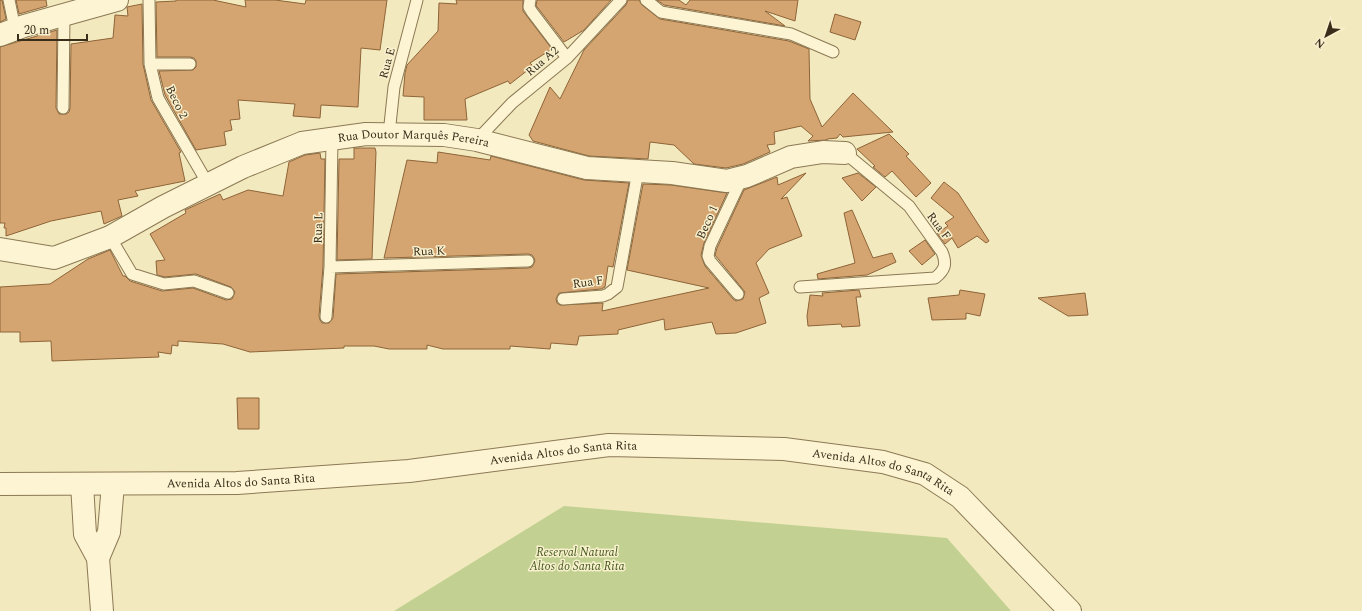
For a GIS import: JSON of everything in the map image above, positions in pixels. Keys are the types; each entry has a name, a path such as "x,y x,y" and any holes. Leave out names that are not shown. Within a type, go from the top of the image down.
{"street":[{"path":"8,32 64,14 117,0"},
{"name":"Rua Doutor Marquês Pereira","path":"0,249 54,258 110,237 208,184 243,167 302,143 366,134 444,135 476,140 587,168 672,173 727,181 742,178 791,158 824,152 845,153"},
{"name":"Avenida Altos do Santa Rita","path":"0,484 236,483 409,471 609,444 784,449 883,462 925,474 960,497 1070,611"},
{"path":"82,484 85,534 98,558 102,611"},
{"path":"98,558 109,532 113,484"},
{"path":"84,526 97,527 110,523"}],"lane":[{"path":"8,32 9,0"},
{"name":"Beco 2","path":"149,0 150,64 158,98 208,184"},
{"name":"Rua E","path":"389,134 394,87 417,0"},
{"path":"530,0 529,7 532,12 567,58"},
{"name":"Rua A2","path":"476,140 512,103 567,58 621,0"},
{"path":"646,0 661,12 790,34 833,52"},
{"path":"63,108 64,14"},
{"path":"150,64 190,64"},
{"name":"Rua L","path":"326,318 330,267 332,138"},
{"name":"Rua F","path":"800,287 935,278 941,273 945,266 945,258 942,252 909,206 845,153"},
{"name":"Rua F","path":"563,298 603,296 608,294 616,287 638,171"},
{"name":"Beco 1","path":"738,294 713,265 708,256 710,246 742,178"},
{"path":"110,237 132,274 164,284 194,281 228,292"},
{"name":"Rua K","path":"330,267 528,261"}],"green space":[{"name":"Reserval Natural Altos do Santa Rita","path":"564,506 947,538 1011,611 394,611"}],"building":[{"path":"0,0 2,0 6,19 0,22"},
{"path":"16,0 46,0 47,6 19,14"},
{"path":"176,0 213,0 246,7 245,0 275,0 305,4 306,0 387,0 380,50 361,48 358,107 321,105 320,118 293,116 295,104 238,100 240,119 230,120 232,130 224,132 226,145 196,150 165,95 159,71 193,70 196,67 196,61 194,58 190,57 157,57 156,2"},
{"path":"456,0 523,0 523,11 552,49 530,63 533,66 510,84 508,81 465,99 467,120 424,120 424,97 403,96 407,65 438,31 439,3 457,4"},
{"path":"537,0 611,0 584,30 564,42 536,6"},
{"path":"628,0 639,0 642,5 660,19 789,41 809,49 810,99 822,127 853,93 893,132 843,137 840,134 837,138 808,141 813,136 801,126 774,132 775,144 767,145 770,152 743,164 726,168 694,164 674,145 650,142 648,159 589,156 533,141 529,135 550,87 560,99 584,50 626,5"},
{"path":"657,0 679,0 686,5 690,0 798,0 795,21 765,11 785,26 664,5"},
{"path":"142,4 143,64 151,100 181,152 179,153 185,181 135,191 138,196 118,200 122,216 104,224 101,211 51,221 6,236 6,228 4,228 5,223 0,223 0,47 57,30 56,108 59,114 66,114 69,112 70,108 71,44 113,38 115,15 128,16 127,7"},
{"path":"835,14 861,22 855,40 830,32"},
{"path":"889,134 909,154 906,156 931,183 916,197 892,171 885,177 873,167 875,166 857,149"},
{"path":"354,148 375,148 376,152 372,259 337,260 339,159 354,159"},
{"path":"438,152 490,160 491,156 584,180 629,183 613,267 608,266 605,287 601,289 559,293 556,299 557,303 560,305 603,303 602,311 709,288 627,270 643,184 671,185 727,193 704,243 701,255 705,266 736,301 743,299 745,292 715,255 744,190 777,177 778,185 806,173 781,199 787,197 802,236 769,249 756,263 769,293 759,298 766,323 736,333 716,334 712,322 665,330 664,319 618,330 618,334 579,336 577,345 551,343 550,349 510,346 510,349 443,349 427,345 427,349 389,349 374,346 344,346 344,348 250,352 223,344 178,341 178,346 172,345 171,354 158,352 159,357 52,361 51,341 20,342 20,332 0,332 0,287 50,284 88,259 110,250 123,276 130,281 162,291 193,288 226,300 232,299 235,292 231,287 196,274 165,277 157,275 156,261 165,260 150,234 186,213 185,210 220,194 223,200 248,190 283,196 289,162 305,155 320,153 321,159 325,159 323,267 319,316 322,323 329,323 333,318 336,274 532,267 535,261 532,255 528,254 384,258 407,160 437,163"},
{"path":"858,173 876,187 862,201 842,178"},
{"path":"944,182 958,193 989,241 986,243 977,236 958,248 952,238 945,244 937,233 948,226 945,223 954,217 931,198"},
{"path":"852,210 873,258 892,253 896,262 867,275 818,279 817,274 855,263 844,213"},
{"path":"925,240 935,254 922,265 909,251"},
{"path":"859,290 861,297 856,297 860,326 842,327 841,324 808,326 807,316 810,295 823,296 822,293"},
{"path":"960,290 985,294 980,316 966,313 966,319 932,320 928,298 959,295"},
{"path":"1085,293 1088,315 1068,316 1038,298"},
{"path":"237,398 259,398 259,429 238,429"}]}
